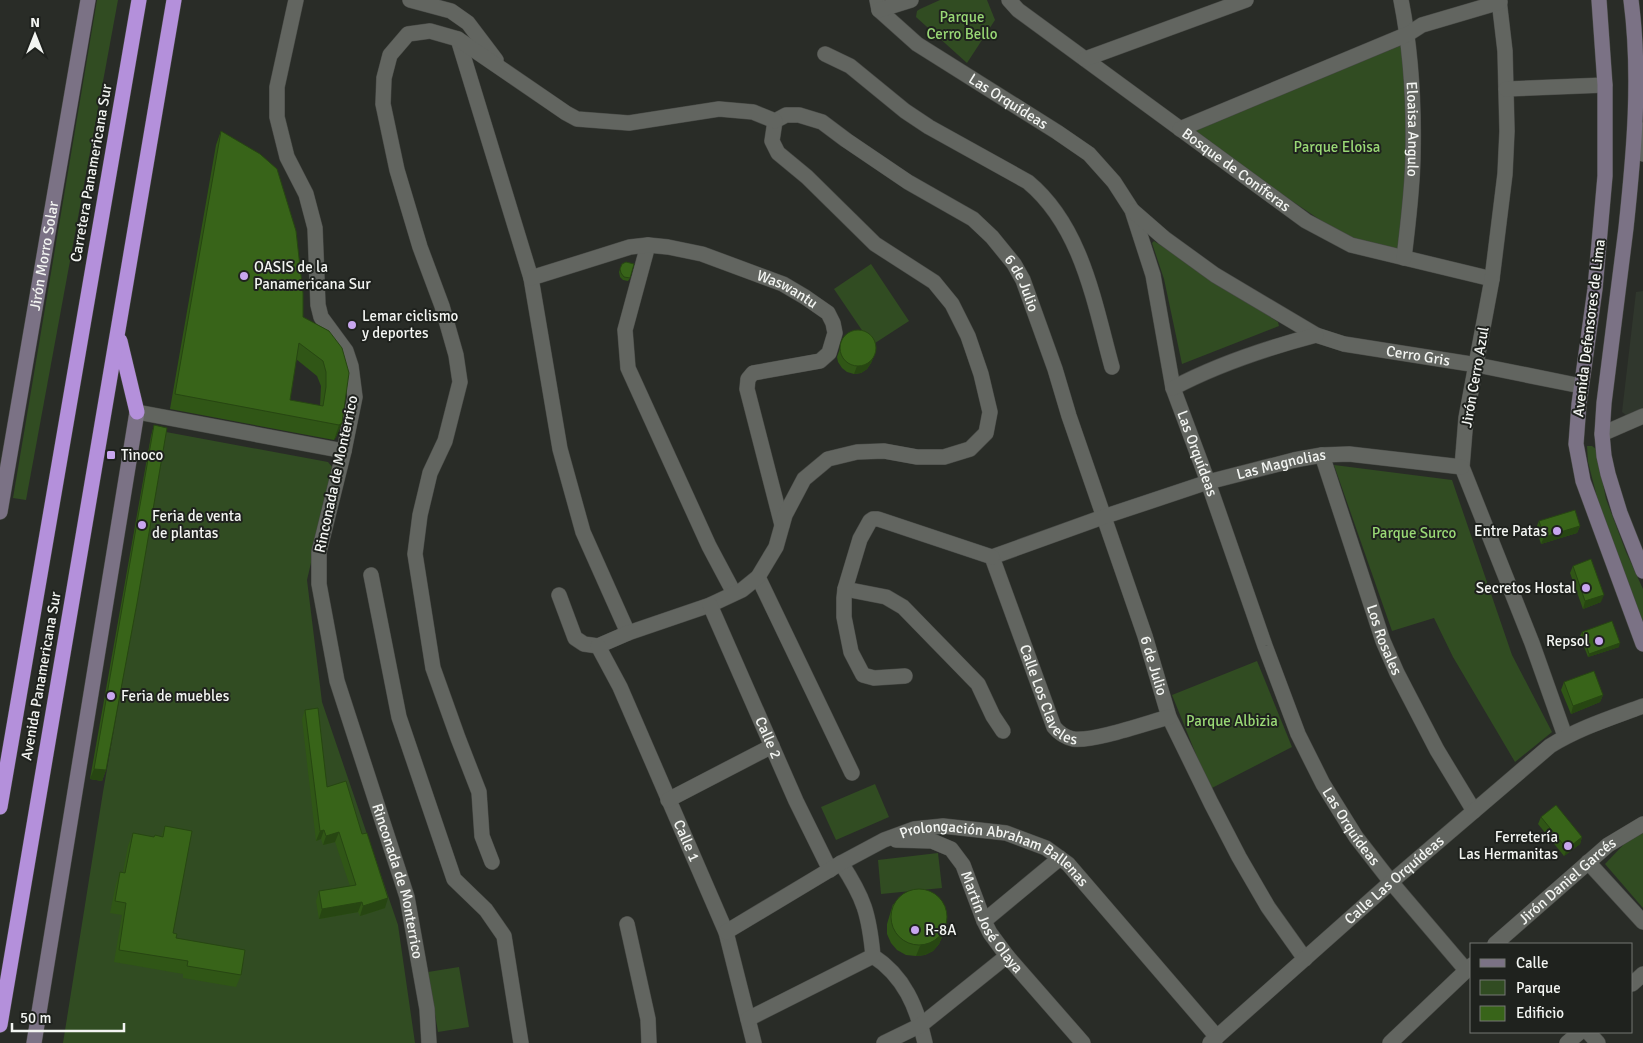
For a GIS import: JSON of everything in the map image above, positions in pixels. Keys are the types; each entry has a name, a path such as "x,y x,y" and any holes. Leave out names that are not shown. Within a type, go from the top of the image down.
{"highway":[{"name":"Carretera Panamericana Sur","path":"78,353 139,0"},
{"path":"137,412 118,334 174,0"},
{"name":"Avenida Panamericana Sur","path":"0,1025 118,334"},
{"name":"Avenida Panamericana Sur","path":"0,807 78,353"}],"main road":[{"name":"Jirón Morro Solar","path":"0,512 6,436 88,0"},
{"name":"Avenida Defensores de Lima","path":"1599,0 1605,85 1605,176 1595,288 1581,386 1576,444 1583,481 1643,644"},
{"name":"Avenida Defensores de Lima","path":"1631,0 1636,71 1635,124 1632,168 1602,434 1604,456 1610,482 1643,571"},
{"path":"34,1043 137,412"}],"street":[{"name":"Rinconada de Monterrico","path":"296,0 277,87 277,117 287,157 306,194 315,228 318,305 321,317 346,351 351,366 355,397 344,451 319,552 319,584 337,681 407,897 426,1009 429,1043"},
{"path":"410,0 451,10 468,22 503,69"},
{"path":"878,5 911,0"},
{"name":"Bosque de Coníferas","path":"1009,0 1018,10 1306,221 1351,246 1492,279"},
{"path":"1084,59 1246,0"},
{"name":"Eloaisa Angulo","path":"1401,0 1408,34 1414,105 1414,154 1404,258"},
{"path":"1180,129 1408,34 1422,25 1500,1"},
{"name":"Jirón Cerro Azul","path":"1500,1 1505,51 1507,131 1504,174 1492,279 1466,418 1462,467 1532,643 1565,736"},
{"name":"Las Orquídeas","path":"878,5 917,44 1058,132 1089,154 1114,182 1132,210 1152,274 1173,388 1298,734 1335,806 1356,838 1391,882 1469,967"},
{"path":"492,862 482,836 479,792 433,668 415,554 420,515 430,473 445,441 460,382 456,355 442,306 420,247 397,170 383,104 384,78 390,55 408,34 430,31 458,39 577,119 629,123 719,109 754,112 775,121 772,141 778,153 807,177 875,244 934,282 952,304 968,336 981,374 990,412 986,433 970,449 944,457 917,457 884,451 857,452 828,459 804,479 785,515 776,547 758,576 742,590 710,605 628,633 598,646 584,644 575,638 559,595"},
{"path":"458,39 531,278 560,449 583,532 628,633"},
{"path":"825,54 850,66 905,111 929,127 1028,182 1042,193 1055,209 1072,237 1091,290 1112,367"},
{"path":"1506,89 1605,85"},
{"name":"6 de Julio","path":"775,121 786,115 800,115 822,122 908,182 973,220 992,238 1014,264 1023,280 1054,369 1068,416 1145,636 1169,717 1239,858 1268,907 1305,959"},
{"path":"1635,124 1643,154"},
{"name":"Cerro Gris","path":"1132,210 1164,238 1215,275 1316,335 1344,344 1477,365 1581,386"},
{"path":"648,245 625,330 628,368 709,546 734,593"},
{"name":"Waswantu","path":"531,278 630,247 648,245 668,247 702,254 784,284 828,313 835,333 829,353 820,361 753,373 748,379 747,389 782,525"},
{"path":"1173,388 1210,370 1276,346 1316,335"},
{"path":"137,412 344,451"},
{"path":"1602,434 1643,416"},
{"name":"Las Magnolias","path":"992,557 1208,482 1294,460 1322,455 1349,454 1462,467"},
{"name":"Los Rosales","path":"1322,455 1383,641 1397,673 1437,750 1474,811"},
{"path":"905,676 874,678 863,675 851,652 844,616 844,589 860,540 870,522 873,519 878,519 992,557"},
{"name":"Calle Los Claveles","path":"992,557 1054,727 1061,735 1074,739 1088,739 1169,717"},
{"path":"371,575 399,717 454,879 472,899 486,910 504,936 521,1043"},
{"path":"758,576 852,773"},
{"path":"844,589 886,597 903,606 978,684 993,716 1003,731"},
{"name":"Calle 2","path":"710,605 796,801 836,866 862,900 868,918 873,956"},
{"name":"Calle 1","path":"598,646 620,687 726,932 754,1043"},
{"name":"Calle Las Orquídeas","path":"1214,1040 1391,882 1550,746 1565,736 1643,706"},
{"path":"668,800 772,746"},
{"name":"Jirón Daniel Garcés","path":"1496,943 1588,862 1622,835 1643,824"},
{"name":"Prolongación Abraham Ballenas","path":"726,932 836,866 884,840 914,829 942,826 1006,833 1046,848 1068,864 1214,1040"},
{"name":"Martín José Olaya","path":"884,840 932,841 951,849 963,865 990,933 1007,956 1083,1043"},
{"path":"984,921 1060,858"},
{"path":"1588,862 1643,922"},
{"path":"627,924 648,1019 649,1043"},
{"path":"748,1019 873,956 897,976 906,989 921,1025 925,1043"},
{"path":"884,1043 921,1025 1007,956"},
{"path":"1390,1043 1469,967"},
{"path":"1633,983 1643,974"},
{"path":"1568,1043 1579,1033"},
{"path":"1589,1033 1598,1043"}],"shaded area":[{"path":"1643,291 1643,409 1626,415 1622,412 1636,292"}],"green space":[{"path":"97,0 118,0 26,500 13,498"},
{"name":"Parque Cerro Bello","path":"940,0 987,0 995,20 967,63 916,17 917,11"},
{"name":"Parque Eloisa","path":"1402,45 1409,113 1407,179 1398,249 1350,240 1188,131"},
{"path":"1154,241 1278,322 1279,326 1182,364 1164,279 1152,243"},
{"path":"871,264 909,321 872,345 834,289"},
{"path":"166,432 328,462 333,468 307,580 322,702 398,925 415,1043 63,1043 103,792"},
{"path":"1587,446 1592,446 1596,449 1606,499 1626,552 1643,589 1643,622 1598,501 1588,462"},
{"name":"Parque Surco","path":"1334,465 1452,480 1512,655 1552,732 1515,762 1453,657 1434,618 1392,631"},
{"name":"Parque Albizia","path":"1257,661 1292,747 1210,789 1172,695"},
{"path":"875,784 889,817 836,840 821,807"},
{"path":"1643,830 1643,908 1605,864 1626,842"},
{"path":"938,853 942,888 881,894 878,860"},
{"path":"459,967 469,1027 438,1032 428,972"}],"building":[{"name":"OASIS de la Panamericana Sur","path":"221,131 260,154 277,169 296,231 303,293 303,317 329,331 342,348 349,373 342,423 339,425 175,394","holes":["299,343 323,361 326,372 323,406 290,400"]},
{"path":"626,262 634,264 630,278 624,277 620,269 622,264"},
{"path":"858,330 871,335 876,348 871,361 858,366 845,361 840,348 845,335"},
{"path":"154,425 167,428 137,603 106,770 94,769"},
{"path":"1575,510 1580,526 1544,537 1539,521"},
{"name":"Secretos Hostal","path":"1591,559 1604,595 1585,601 1573,566"},
{"name":"Repsol","path":"1612,621 1620,643 1589,654 1582,632"},
{"path":"1594,671 1603,695 1573,706 1564,682"},
{"path":"318,708 327,787 346,781 362,834 367,833 388,898 363,906 362,902 322,909 319,891 356,885 339,832 326,836 324,830 320,831 305,710"},
{"path":"1556,805 1582,837 1567,849 1541,817"},
{"path":"165,826 192,831 173,933 177,934 176,938 245,950 241,975 187,966 188,961 119,950 126,903 115,901 120,872 125,873 133,833 163,837"},
{"name":"R-8A","path":"913,889 925,889 935,893 943,901 947,917 943,933 935,941 925,945 913,945 903,941 895,933 891,923 891,911 895,901 903,893"}],"place":[{"name":"OASIS de la Panamericana Sur","path":"244,276"},
{"name":"Lemar ciclismo y deportes","path":"352,325"},
{"name":"Tinoco","path":"111,455"},
{"name":"Feria de venta de plantas","path":"142,525"},
{"name":"Entre Patas","path":"1557,531"},
{"name":"Secretos Hostal","path":"1586,588"},
{"name":"Repsol","path":"1599,641"},
{"name":"Feria de muebles","path":"111,696"},
{"name":"Ferretería Las Hermanitas","path":"1568,846"},
{"name":"R-8A","path":"915,930"}]}
